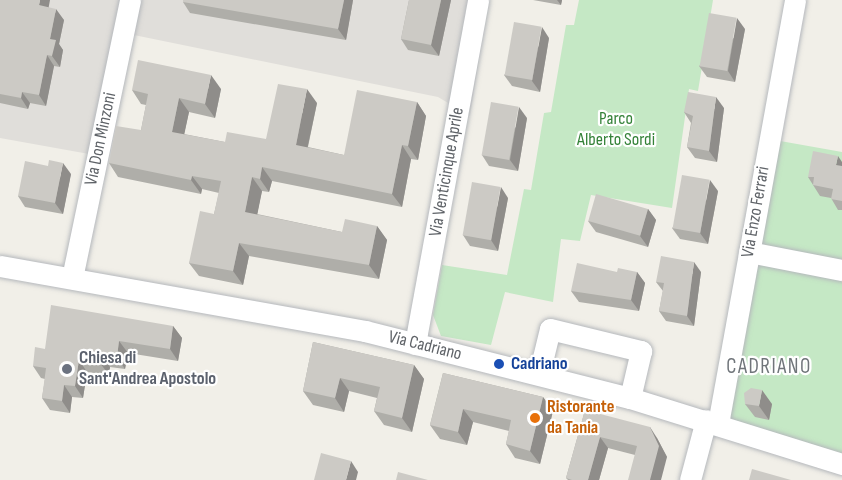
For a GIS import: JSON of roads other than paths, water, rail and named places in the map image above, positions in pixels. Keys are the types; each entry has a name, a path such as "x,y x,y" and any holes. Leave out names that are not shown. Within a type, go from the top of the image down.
{"street":[{"name":"Via Don Minzoni","path":"72,278 130,0"},
{"name":"Via Venticinque Aprile","path":"415,344 478,0"},
{"name":"Via Enzo Ferrari","path":"690,480 712,422 749,252 795,0"},
{"path":"749,252 842,270"},
{"name":"Via Cadriano","path":"0,266 365,331 630,398 842,464"},
{"path":"539,374 550,329 641,351 630,398"}],"place":[{"name":"Cadriano","path":"499,364"},
{"name":"Chiesa di Sant'Andrea Apostolo","path":"67,369"},
{"name":"Ristorante da Tania","path":"535,418"}],"district":[{"name":"CADRIANO","path":"769,367"}],"park label":[{"name":"Parco Alberto Sordi","path":"616,130"}]}
